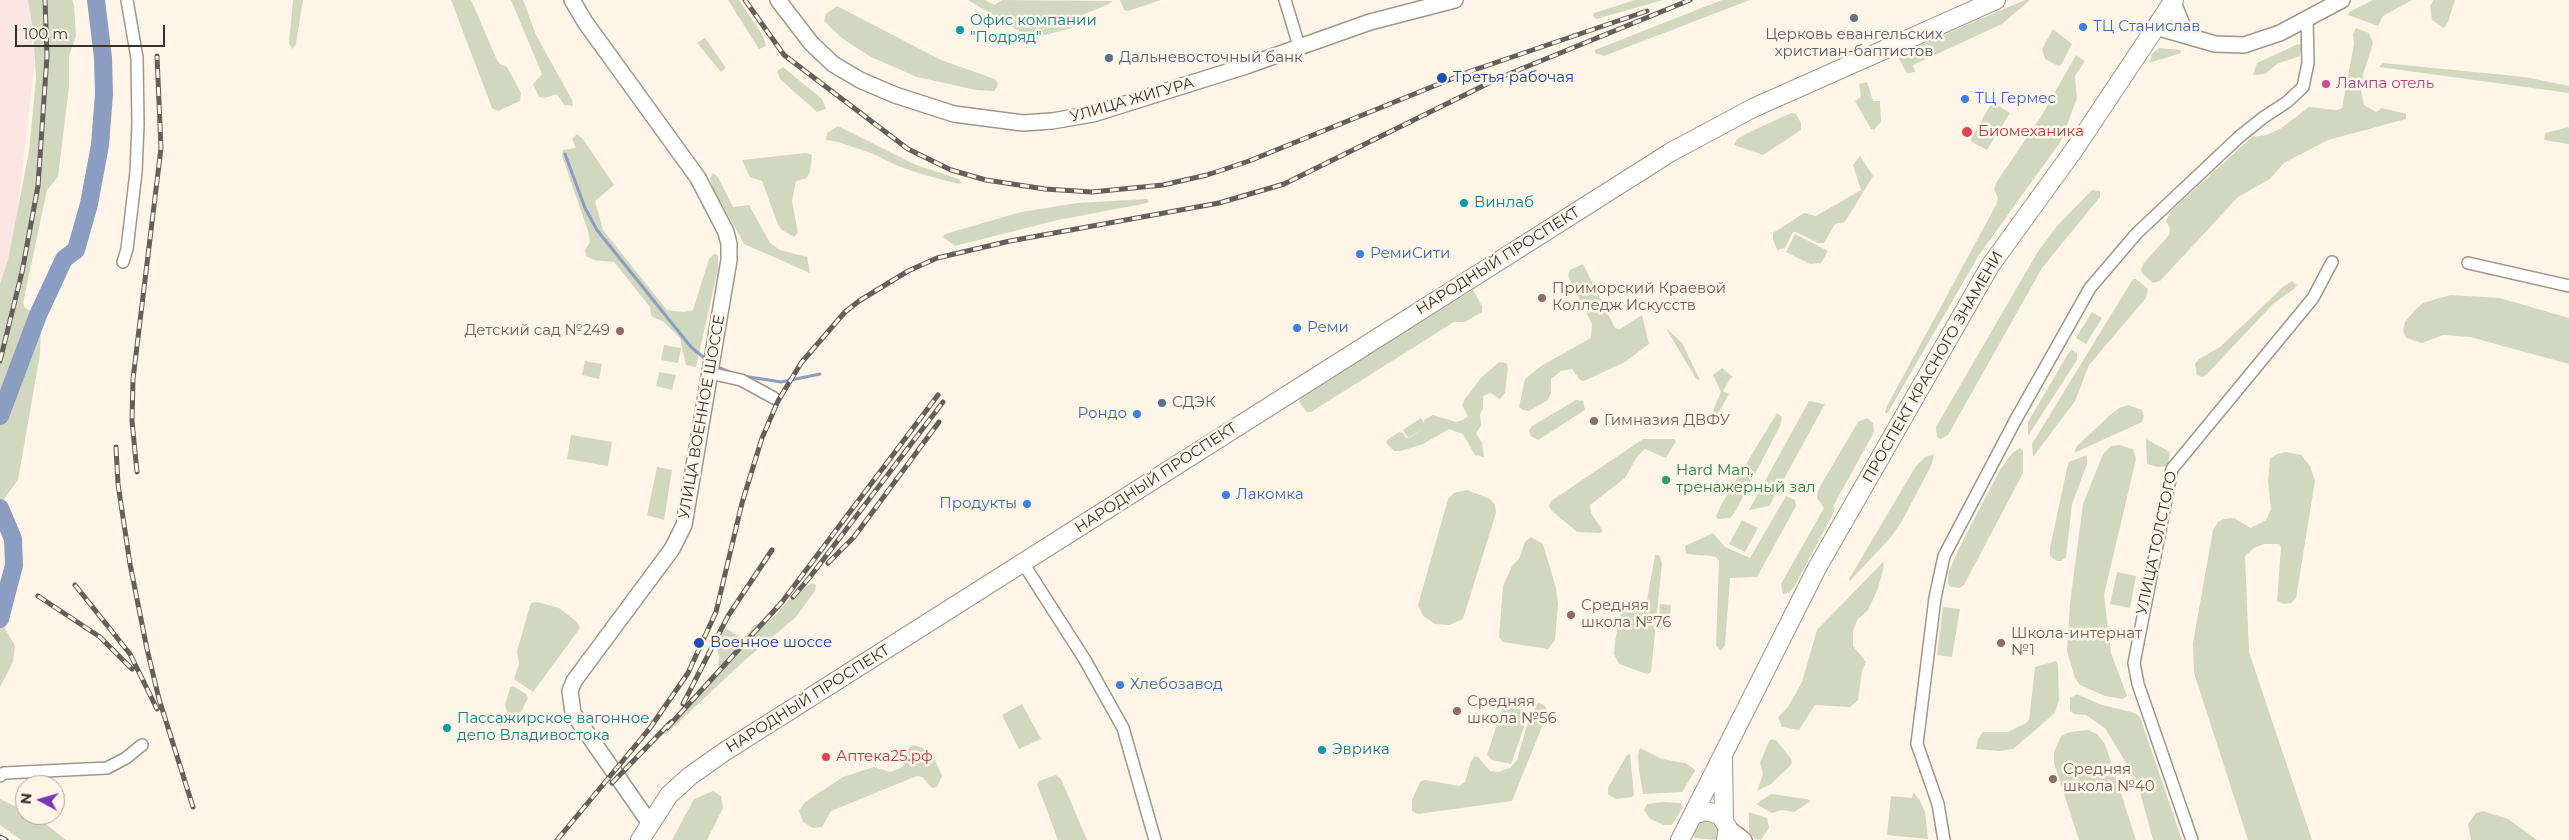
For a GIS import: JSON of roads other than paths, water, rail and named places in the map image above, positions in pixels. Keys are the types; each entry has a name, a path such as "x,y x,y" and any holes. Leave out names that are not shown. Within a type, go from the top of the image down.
{"main road":[{"name":"УЛИЦА ВОЕННОЕ ШОССЕ","path":"572,0 585,22 698,178 726,232 729,260 684,525 678,541 574,681 570,691 573,713 649,822"},
{"name":"УЛИЦА ЖИГУРА","path":"778,0 811,43 833,64 860,80 939,110 981,119 1018,123 1042,123 1093,114 1246,66 1370,22 1455,0"},
{"name":"НАРОДНЫЙ ПРОСПЕКТ","path":"640,840 649,822 669,795 690,776 1671,152 1753,108 1996,0"},
{"path":"2156,27 2225,46 2244,45 2265,39 2342,0"},
{"path":"2174,1 2182,25 2193,38"},
{"name":"ПРОСПЕКТ КРАСНОГО ЗНАМЕНИ","path":"1686,831 1817,568 1990,266 2078,144 2174,1"},
{"name":"ПРОСПЕКТ КРАСНОГО ЗНАМЕНИ","path":"1723,754 1726,829"},
{"name":"ПРОСПЕКТ КРАСНОГО ЗНАМЕНИ","path":"1686,831 1703,811 1720,815 1726,829"},
{"path":"1726,829 1744,840"}],"street":[{"path":"123,262 127,249 136,172 138,124 136,58 127,0"},
{"path":"1285,0 1299,46"},
{"path":"1944,840 1938,804 1917,744 1934,598 1944,556 2015,420 2090,288 2146,224 2239,137 2303,87 2308,63 2308,18"},
{"name":"УЛИЦА ТОЛСТОГО","path":"2192,840 2138,684 2134,663 2172,469 2313,298 2332,262"},
{"path":"2468,263 2569,286"},
{"path":"710,370 741,380 774,398"},
{"path":"1023,563 1086,660 1123,728 1155,840"},
{"path":"0,776 4,773 107,768 126,758 142,745"}],"waterway":[{"path":"0,416 38,315 64,259 76,250 89,204 100,145 104,94 103,58 96,0"},
{"path":"565,154 585,208 597,230 691,347 708,361"},
{"path":"715,366 732,373"},
{"path":"743,376 781,382 820,374"},
{"path":"0,508 13,539 14,565 0,619"}],"railway":[{"path":"0,361 22,272 38,186 47,56 45,0"},
{"path":"745,0 784,55 908,149 951,170 986,180 1045,189 1092,192 1163,185 1207,175 1249,161 1471,71 1647,11"},
{"path":"557,840 650,728 688,673 716,612 742,503 762,438 778,401 801,363 845,312 859,301 908,271 937,258 1010,241 1219,203 1284,184 1499,78 1690,0"},
{"path":"137,472 132,421 133,379 161,148 157,56"},
{"path":"667,728 782,602 938,395"},
{"path":"793,597 943,402"},
{"path":"828,563 854,537 939,422"},
{"path":"116,447 118,484 130,564 147,649 159,699 193,807"},
{"path":"683,704 728,616 772,550"},
{"path":"75,585 130,654 157,709"},
{"path":"38,596 100,637 132,669"},
{"path":"612,783 671,722"},
{"path":"0,837 6,840"}],"place":[{"name":"Церковь евангельских христиан-баптистов","path":"1854,18"},
{"name":"ТЦ Станислав","path":"2083,27"},
{"name":"Офис компании \"Подряд\"","path":"960,30"},
{"name":"Дальневосточный банк","path":"1109,58"},
{"name":"Третья рабочая","path":"1442,78"},
{"name":"Лампа отель","path":"2326,84"},
{"name":"ТЦ Гермес","path":"1965,99"},
{"name":"Биомеханика","path":"1967,132"},
{"name":"Винлаб","path":"1464,203"},
{"name":"РемиСити","path":"1360,254"},
{"name":"Приморский Краевой Колледж Искусств","path":"1542,298"},
{"name":"Реми","path":"1297,328"},
{"name":"Детский сад №249","path":"620,331"},
{"name":"СДЭК","path":"1162,403"},
{"name":"Рондо","path":"1137,414"},
{"name":"Гимназия ДВФУ","path":"1594,421"},
{"name":"Hard Man, тренажерный зал","path":"1666,480"},
{"name":"Лакомка","path":"1226,495"},
{"name":"Продукты","path":"1027,504"},
{"name":"Средняя школа №76","path":"1571,615"},
{"name":"Военное шоссе","path":"699,643"},
{"name":"Школа-интернат №1","path":"2001,643"},
{"name":"Хлебозавод","path":"1120,685"},
{"name":"Средняя школа №56","path":"1457,711"},
{"name":"Пассажирское вагонное депо Владивостока","path":"447,728"},
{"name":"Эврика","path":"1322,750"},
{"name":"Аптека25.рф","path":"826,757"},
{"name":"Средняя школа №40","path":"2053,779"}]}
